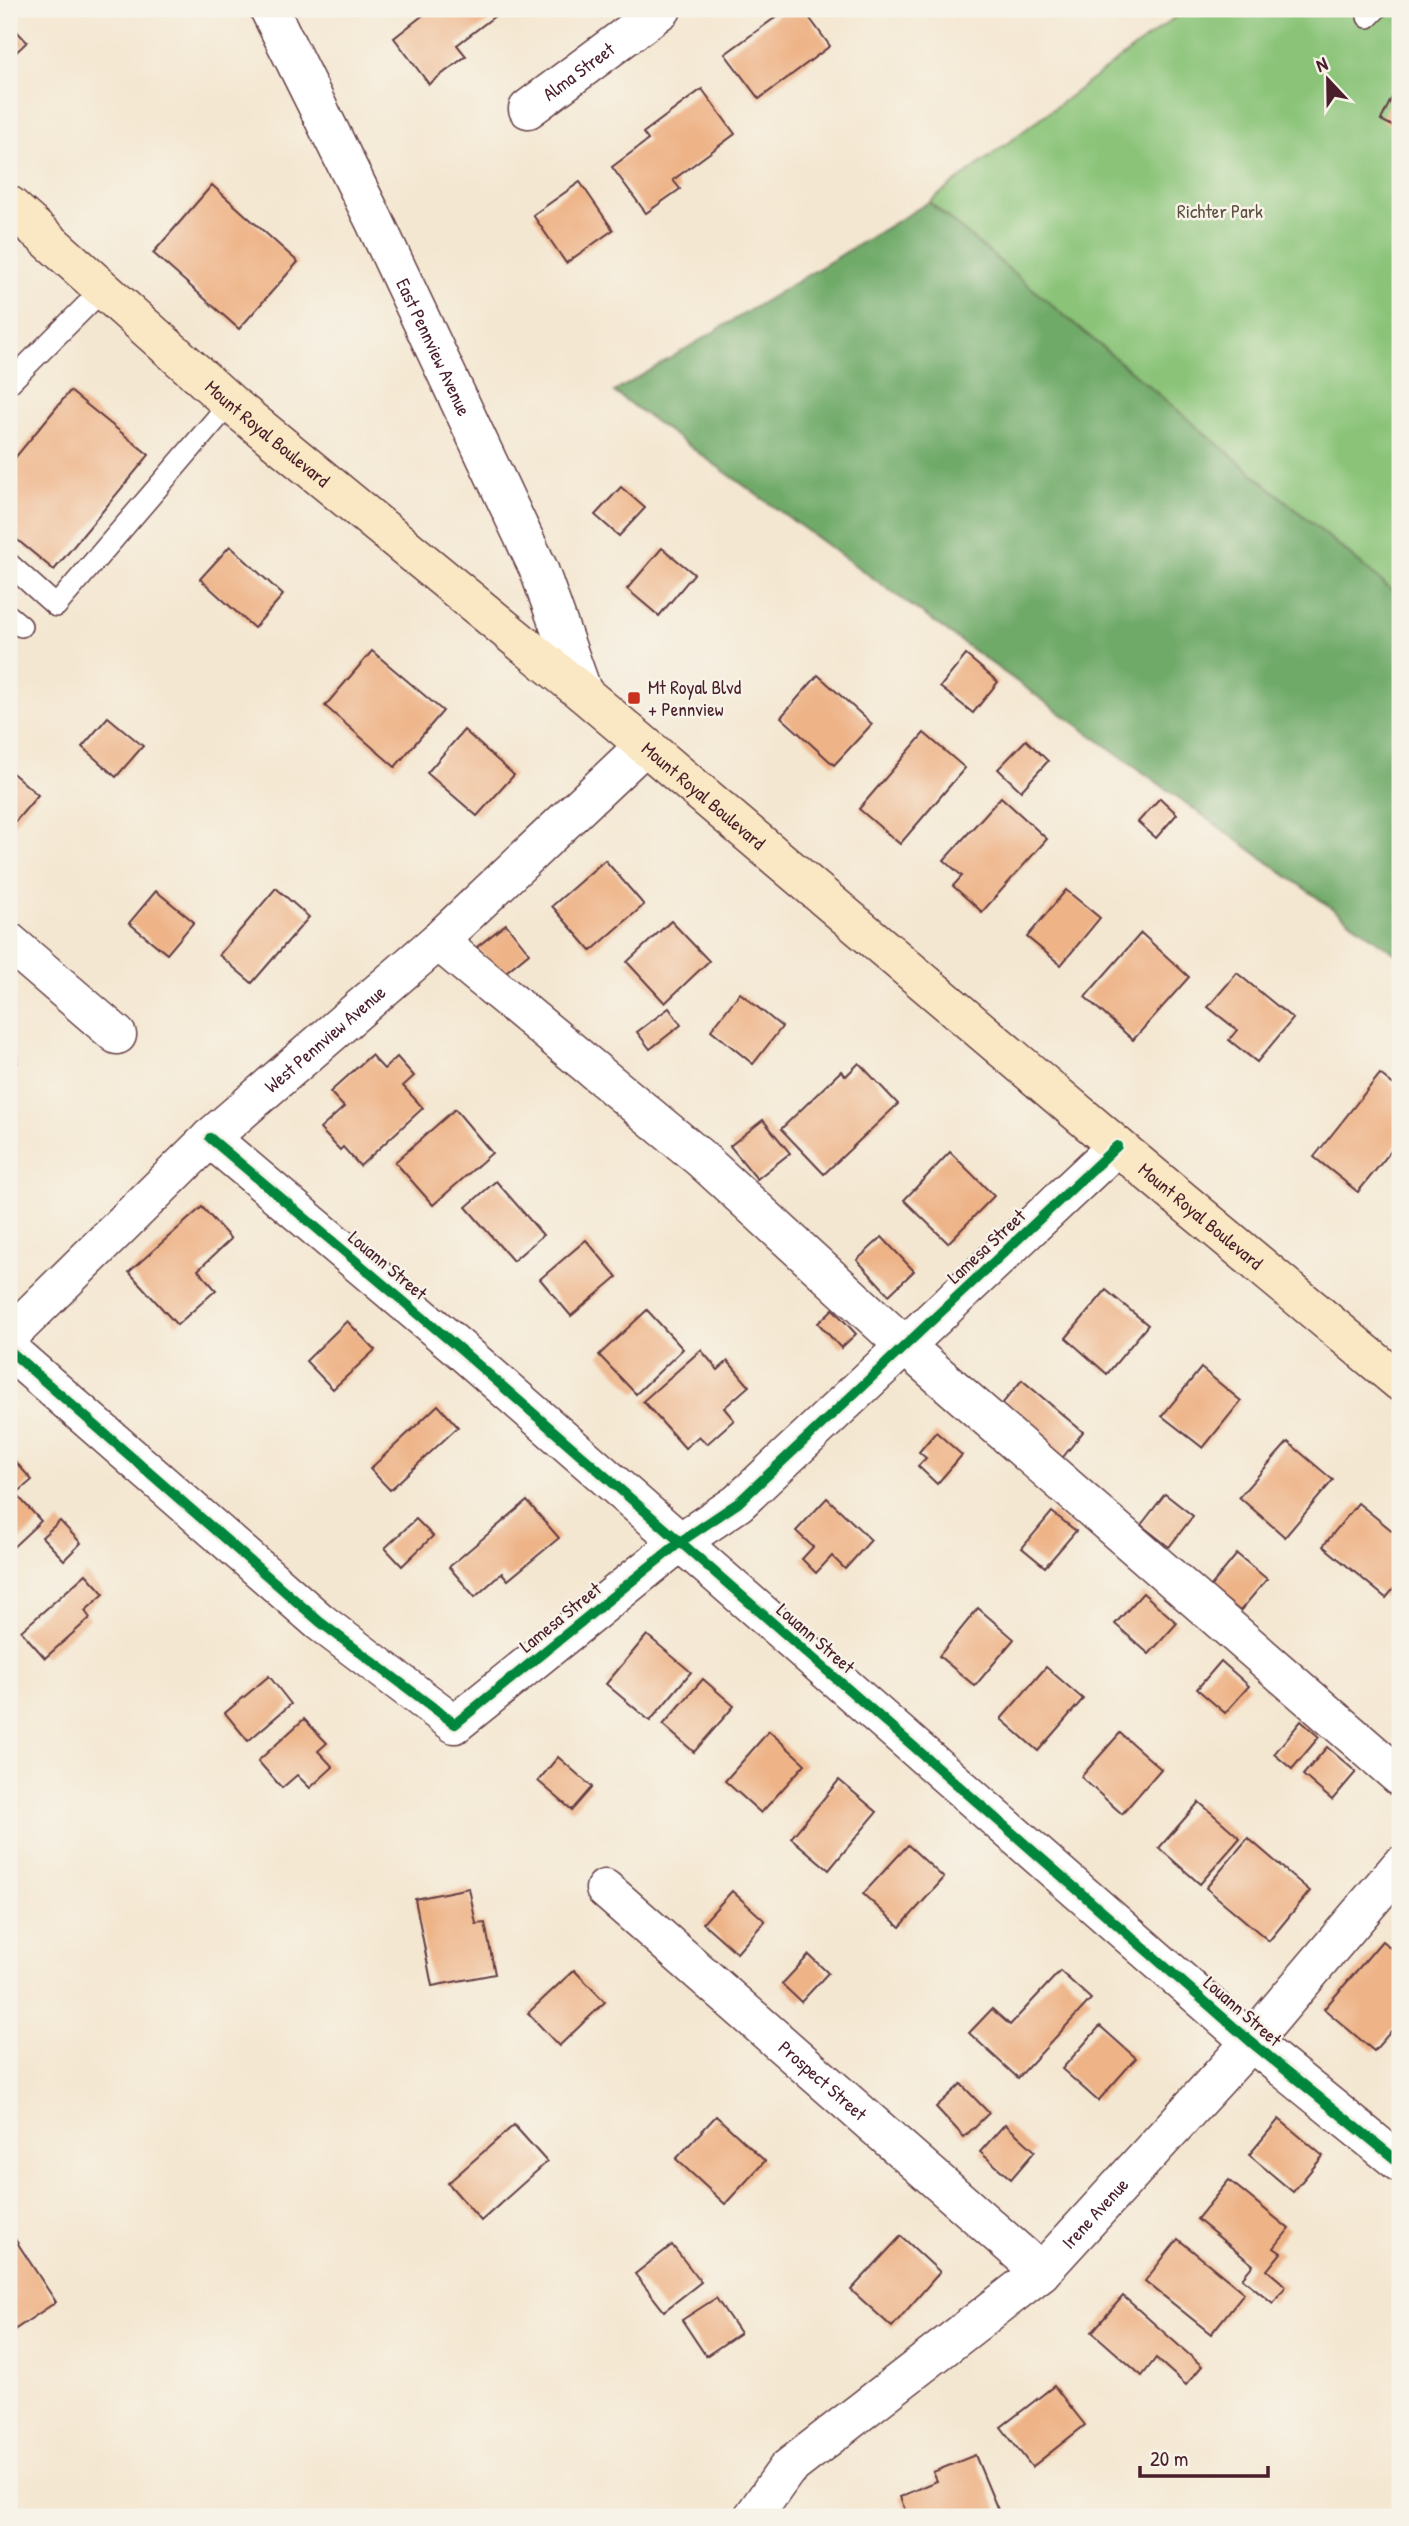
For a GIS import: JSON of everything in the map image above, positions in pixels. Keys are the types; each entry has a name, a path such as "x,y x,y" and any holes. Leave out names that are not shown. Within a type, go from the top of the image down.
{"main road":[{"name":"Mount Royal Boulevard","path":"9,205 230,403 583,693 1400,1382"}],"street":[{"name":"East Pennview Avenue","path":"269,9 374,220 539,570 583,693"},
{"name":"Alma Street","path":"528,109 662,9"},
{"name":"West Pennview Avenue","path":"9,1336 210,1138 438,940 644,747"},
{"path":"438,940 699,1158 905,1346 1400,1777"},
{"path":"9,942 117,1035"},
{"name":"Louann Street","path":"210,1138 451,1341 1251,2042 1400,2163"},
{"name":"Lamesa Street","path":"9,1350 320,1622 455,1724 680,1542 738,1503 1117,1146"},
{"name":"Irene Avenue","path":"753,2517 787,2469 1041,2272 1251,2042 1400,1866"},
{"name":"Prospect Street","path":"605,1889 1041,2272"}],"lane":[{"path":"9,383 102,290"},
{"path":"9,564 56,606 230,403"}],"green space":[{"name":"Richter Park","path":"1186,9 1400,9 1400,597 929,202"},
{"path":"929,202 1400,597 1400,957 614,392"}],"building":[{"path":"425,9 504,9 457,45 466,56 429,84 394,38 427,12"},
{"path":"787,9 803,9 830,46 759,99 725,54"},
{"path":"9,23 27,42 9,59"},
{"path":"702,89 735,134 673,180 680,189 646,213 612,167 648,140 643,133"},
{"path":"1396,89 1400,91 1400,130 1381,120"},
{"path":"580,182 613,230 566,263 533,215"},
{"path":"212,185 298,262 239,329 153,253"},
{"path":"70,391 149,455 54,570 9,533 9,465"},
{"path":"621,487 645,508 619,536 595,515"},
{"path":"230,546 283,595 254,628 200,579"},
{"path":"662,548 694,574 659,616 627,589"},
{"path":"372,651 443,711 395,767 325,706"},
{"path":"966,655 998,682 973,713 940,687"},
{"path":"818,675 872,724 834,765 781,717"},
{"path":"108,717 143,746 116,777 82,747"},
{"path":"464,730 514,775 477,816 427,773"},
{"path":"924,733 965,768 900,844 859,809"},
{"path":"1026,740 1048,761 1021,791 998,769"},
{"path":"9,770 38,795 9,829"},
{"path":"1001,797 1047,839 982,912 953,886 962,876 944,860"},
{"path":"1160,798 1177,814 1156,838 1138,822"},
{"path":"605,860 644,905 591,951 552,906"},
{"path":"276,888 309,917 252,983 219,955"},
{"path":"1066,890 1100,918 1061,965 1027,937"},
{"path":"156,891 194,922 167,954 129,923"},
{"path":"671,921 709,961 665,1003 627,962"},
{"path":"506,924 529,953 501,976 477,947"},
{"path":"1141,933 1189,977 1133,1040 1085,997"},
{"path":"1237,973 1293,1019 1257,1062 1229,1040 1237,1030 1208,1007"},
{"path":"740,993 782,1027 753,1064 711,1030"},
{"path":"669,1008 681,1025 650,1049 637,1032"},
{"path":"371,1055 384,1069 397,1057 414,1076 403,1086 423,1108 360,1166 343,1147 340,1150 320,1129 344,1107 330,1092"},
{"path":"9,1057 17,1063 9,1075"},
{"path":"859,1063 898,1104 824,1174 781,1129 841,1071 846,1076"},
{"path":"1380,1074 1400,1090 1400,1140 1358,1192 1314,1157"},
{"path":"455,1109 492,1153 433,1205 395,1162"},
{"path":"763,1120 790,1153 757,1179 730,1146"},
{"path":"950,1152 994,1196 948,1243 904,1200"},
{"path":"496,1181 543,1235 513,1261 466,1207"},
{"path":"202,1207 231,1239 198,1270 216,1290 177,1325 129,1272"},
{"path":"882,1237 914,1271 889,1295 857,1260"},
{"path":"586,1240 617,1277 571,1316 540,1279"},
{"path":"1106,1290 1148,1325 1107,1374 1066,1338"},
{"path":"833,1309 856,1334 841,1348 818,1323"},
{"path":"647,1310 683,1349 636,1394 599,1355"},
{"path":"347,1321 375,1350 333,1389 306,1361"},
{"path":"701,1350 718,1370 728,1361 749,1386 724,1408 734,1420 707,1444 699,1436 685,1448 643,1401"},
{"path":"1201,1368 1241,1401 1203,1448 1162,1416"},
{"path":"1022,1380 1083,1432 1059,1462 997,1410"},
{"path":"438,1405 458,1427 390,1490 370,1469"},
{"path":"936,1432 962,1455 937,1484 918,1466 926,1458 919,1452"},
{"path":"1288,1442 1333,1480 1285,1537 1239,1497"},
{"path":"11,1457 32,1480 16,1494 41,1521 9,1551 9,1458"},
{"path":"1165,1494 1193,1516 1169,1547 1141,1525"},
{"path":"827,1498 871,1540 845,1569 832,1556 816,1573 802,1559 813,1547 796,1531"},
{"path":"527,1501 559,1538 508,1580 502,1573 475,1597 449,1567"},
{"path":"1358,1503 1400,1537 1400,1581 1386,1598 1323,1546"},
{"path":"1052,1512 1076,1531 1045,1567 1022,1548"},
{"path":"416,1519 433,1536 402,1566 385,1548"},
{"path":"60,1521 81,1543 64,1560 42,1537"},
{"path":"1237,1554 1267,1579 1240,1611 1210,1587"},
{"path":"86,1574 104,1594 85,1611 90,1618 45,1658 21,1631"},
{"path":"1143,1593 1177,1623 1149,1654 1115,1624"},
{"path":"978,1608 1014,1639 975,1686 939,1656"},
{"path":"647,1635 691,1672 650,1721 606,1684"},
{"path":"1221,1661 1249,1686 1225,1713 1197,1689"},
{"path":"1046,1667 1083,1699 1038,1751 1001,1719"},
{"path":"269,1676 291,1704 248,1741 225,1713"},
{"path":"703,1679 734,1706 694,1752 663,1725"},
{"path":"304,1719 327,1743 318,1751 333,1767 310,1788 297,1775 282,1788 258,1761"},
{"path":"1301,1721 1319,1737 1292,1769 1274,1754"},
{"path":"769,1731 805,1764 761,1813 725,1781"},
{"path":"1120,1733 1161,1769 1122,1814 1081,1777"},
{"path":"1327,1747 1356,1772 1332,1800 1303,1775"},
{"path":"558,1757 592,1787 572,1810 538,1781"},
{"path":"839,1780 877,1812 829,1870 791,1838"},
{"path":"1199,1802 1240,1838 1200,1884 1159,1848"},
{"path":"1248,1838 1310,1891 1269,1941 1206,1888"},
{"path":"908,1845 944,1878 900,1927 863,1894"},
{"path":"469,1888 476,1924 485,1923 495,1974 432,1986 415,1899"},
{"path":"732,1891 765,1921 737,1953 703,1923"},
{"path":"1382,1941 1400,1956 1400,2021 1374,2051 1324,2009"},
{"path":"809,1955 828,1973 801,2002 782,1984"},
{"path":"574,1970 605,2002 559,2046 528,2013"},
{"path":"1060,1971 1091,1999 1018,2078 969,2033 992,2009 1010,2025"},
{"path":"1100,2026 1136,2058 1098,2101 1062,2069"},
{"path":"961,2084 989,2113 964,2137 936,2107"},
{"path":"716,2116 765,2161 725,2204 676,2159"},
{"path":"1279,2119 1323,2156 1293,2192 1249,2155"},
{"path":"1005,2124 1035,2151 1011,2179 980,2152"},
{"path":"514,2125 547,2162 481,2221 448,2183"},
{"path":"1229,2180 1289,2229 1274,2248 1281,2253 1267,2270 1286,2286 1273,2303 1242,2278 1253,2265 1197,2219"},
{"path":"9,2230 56,2302 14,2330 9,2322"},
{"path":"901,2236 940,2272 892,2327 851,2290"},
{"path":"1178,2239 1244,2293 1211,2334 1145,2281"},
{"path":"672,2245 701,2282 664,2311 635,2274"},
{"path":"1123,2296 1202,2366 1186,2385 1156,2358 1142,2376 1092,2332"},
{"path":"716,2298 740,2333 706,2356 682,2320"},
{"path":"1054,2386 1085,2425 1032,2467 1001,2427"},
{"path":"975,2455 1001,2517 908,2517 900,2497 937,2481 933,2472"}],"cycle path":[{"path":"210,1138 461,1350 1251,2042 1400,2163"},
{"path":"9,1350 320,1622 455,1724 680,1542 738,1503 1117,1146"}],"place":[{"name":"Mt Royal Blvd + Pennview","path":"634,698"}]}
